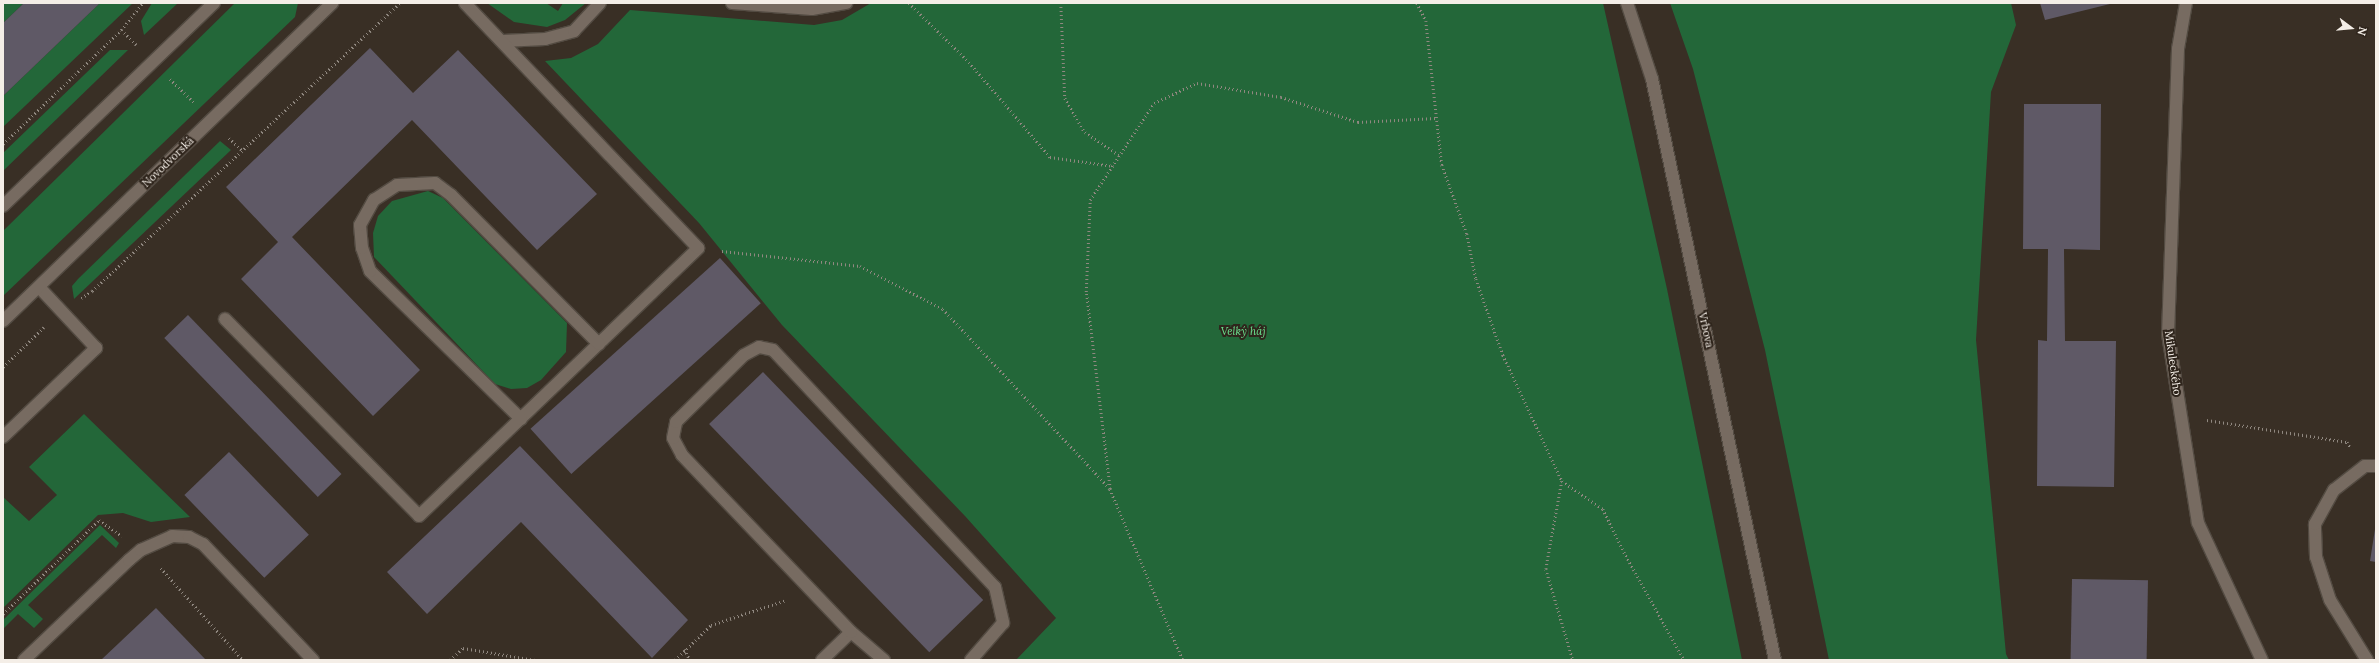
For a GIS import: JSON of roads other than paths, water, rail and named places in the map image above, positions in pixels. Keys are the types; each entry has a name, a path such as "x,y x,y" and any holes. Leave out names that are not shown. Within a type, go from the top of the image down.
{"street":[{"path":"3,206 214,3"},
{"name":"Novodvorská","path":"3,321 332,3"},
{"path":"225,319 418,516 600,344 698,248 504,41 465,3"},
{"path":"504,41 545,39 574,31 600,3"},
{"path":"732,3 812,9 846,3"},
{"name":"Vrbova","path":"1627,3 1652,79 1775,660"},
{"name":"Mikuleckého","path":"2186,3 2178,49 2168,334 2198,523 2262,660"},
{"path":"521,419 370,271 362,248 360,225 374,200 396,185 435,182 451,195 600,344"},
{"path":"3,437 96,348 39,286"},
{"path":"884,660 851,632 682,455 673,438 676,422 744,355 759,347 774,350 995,588 1003,623 971,660"},
{"path":"2367,660 2330,600 2316,558 2315,524 2334,490 2370,466"},
{"path":"26,659 129,560 141,550 172,536 189,537 203,544 313,660"},
{"path":"822,660 851,632"}],"park label":[{"name":"Velký háj","path":"1243,331"}]}
